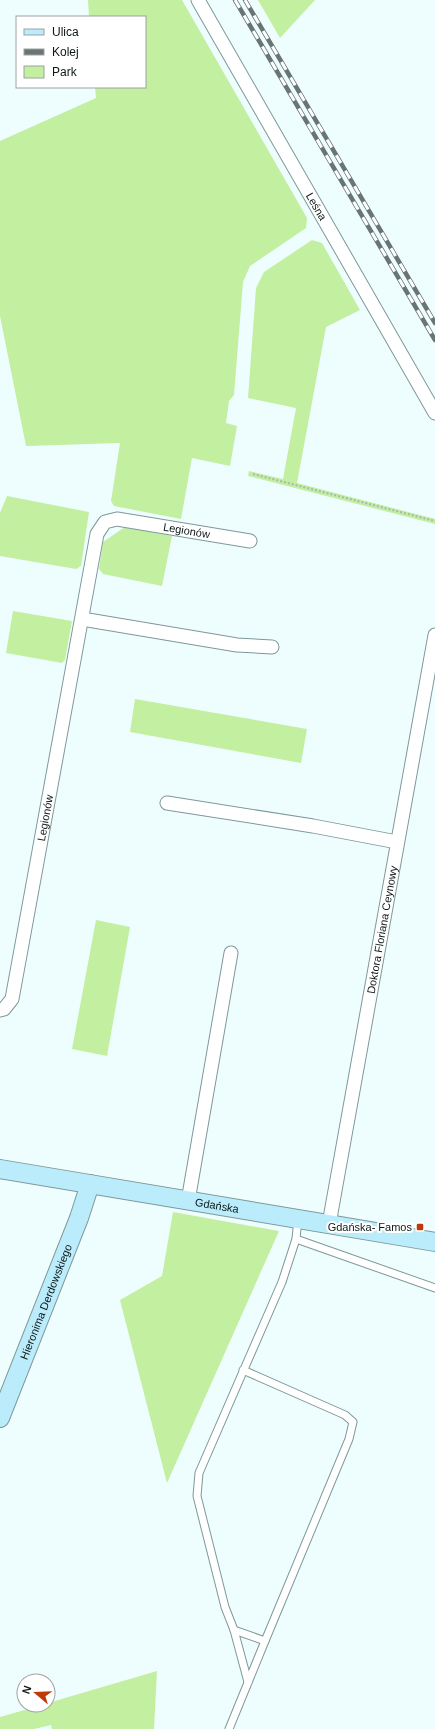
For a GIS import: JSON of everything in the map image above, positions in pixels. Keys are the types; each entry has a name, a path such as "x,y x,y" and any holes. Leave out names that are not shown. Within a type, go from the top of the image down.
{"main road":[{"name":"Gdańska","path":"0,1168 435,1242"},
{"name":"Hieronima Derdowskiego","path":"0,1418 79,1218 90,1184"}],"street":[{"name":"Leśna","path":"198,0 435,412"},
{"name":"Legionów","path":"0,1010 4,1009 12,999 97,534 105,522 117,519 250,541"},
{"path":"82,619 237,645 272,647"},
{"name":"Doktora Floriana Ceynowy","path":"329,1224 435,635"},
{"path":"167,803 313,826 397,842"},
{"path":"188,1201 231,953"}],"lane":[{"path":"248,1682 234,1630 225,1607 196,1496 199,1473 282,1282 296,1239 298,1219"},
{"path":"296,1239 435,1288"},
{"path":"228,1729 349,1439 354,1422 345,1415 243,1370"},
{"path":"234,1630 265,1641"}],"path":[{"path":"253,474 435,522"}],"green space":[{"path":"88,0 182,0 307,218 306,228 250,266 243,282 234,395 229,401 226,423 237,426 230,466 192,458 181,519 114,506 111,501 120,443 26,446 0,316 0,141 96,98 95,88 146,88 146,16 89,16"},
{"path":"258,0 315,0 280,38"},
{"path":"312,240 322,243 360,310 326,327 297,483 435,519 435,524 248,476 249,471 283,479 296,408 248,398 256,288 264,272"},
{"path":"7,496 89,512 81,566 76,569 0,556 0,513"},
{"path":"125,527 172,536 162,586 103,574 99,569 103,542"},
{"path":"13,611 72,621 65,660 62,663 6,653"},
{"path":"135,699 307,729 301,763 130,732"},
{"path":"96,920 130,927 107,1056 72,1049"},
{"path":"173,1212 279,1231 167,1483 120,1300 162,1276"},
{"path":"157,1671 154,1729 52,1729 51,1725 34,1729 0,1729 0,1717 16,1712 56,1713 56,1701"}],"railway":[{"path":"235,0 435,340"},
{"path":"245,0 435,323"}],"place":[{"name":"Gdańska- Famos","path":"420,1227"}]}
